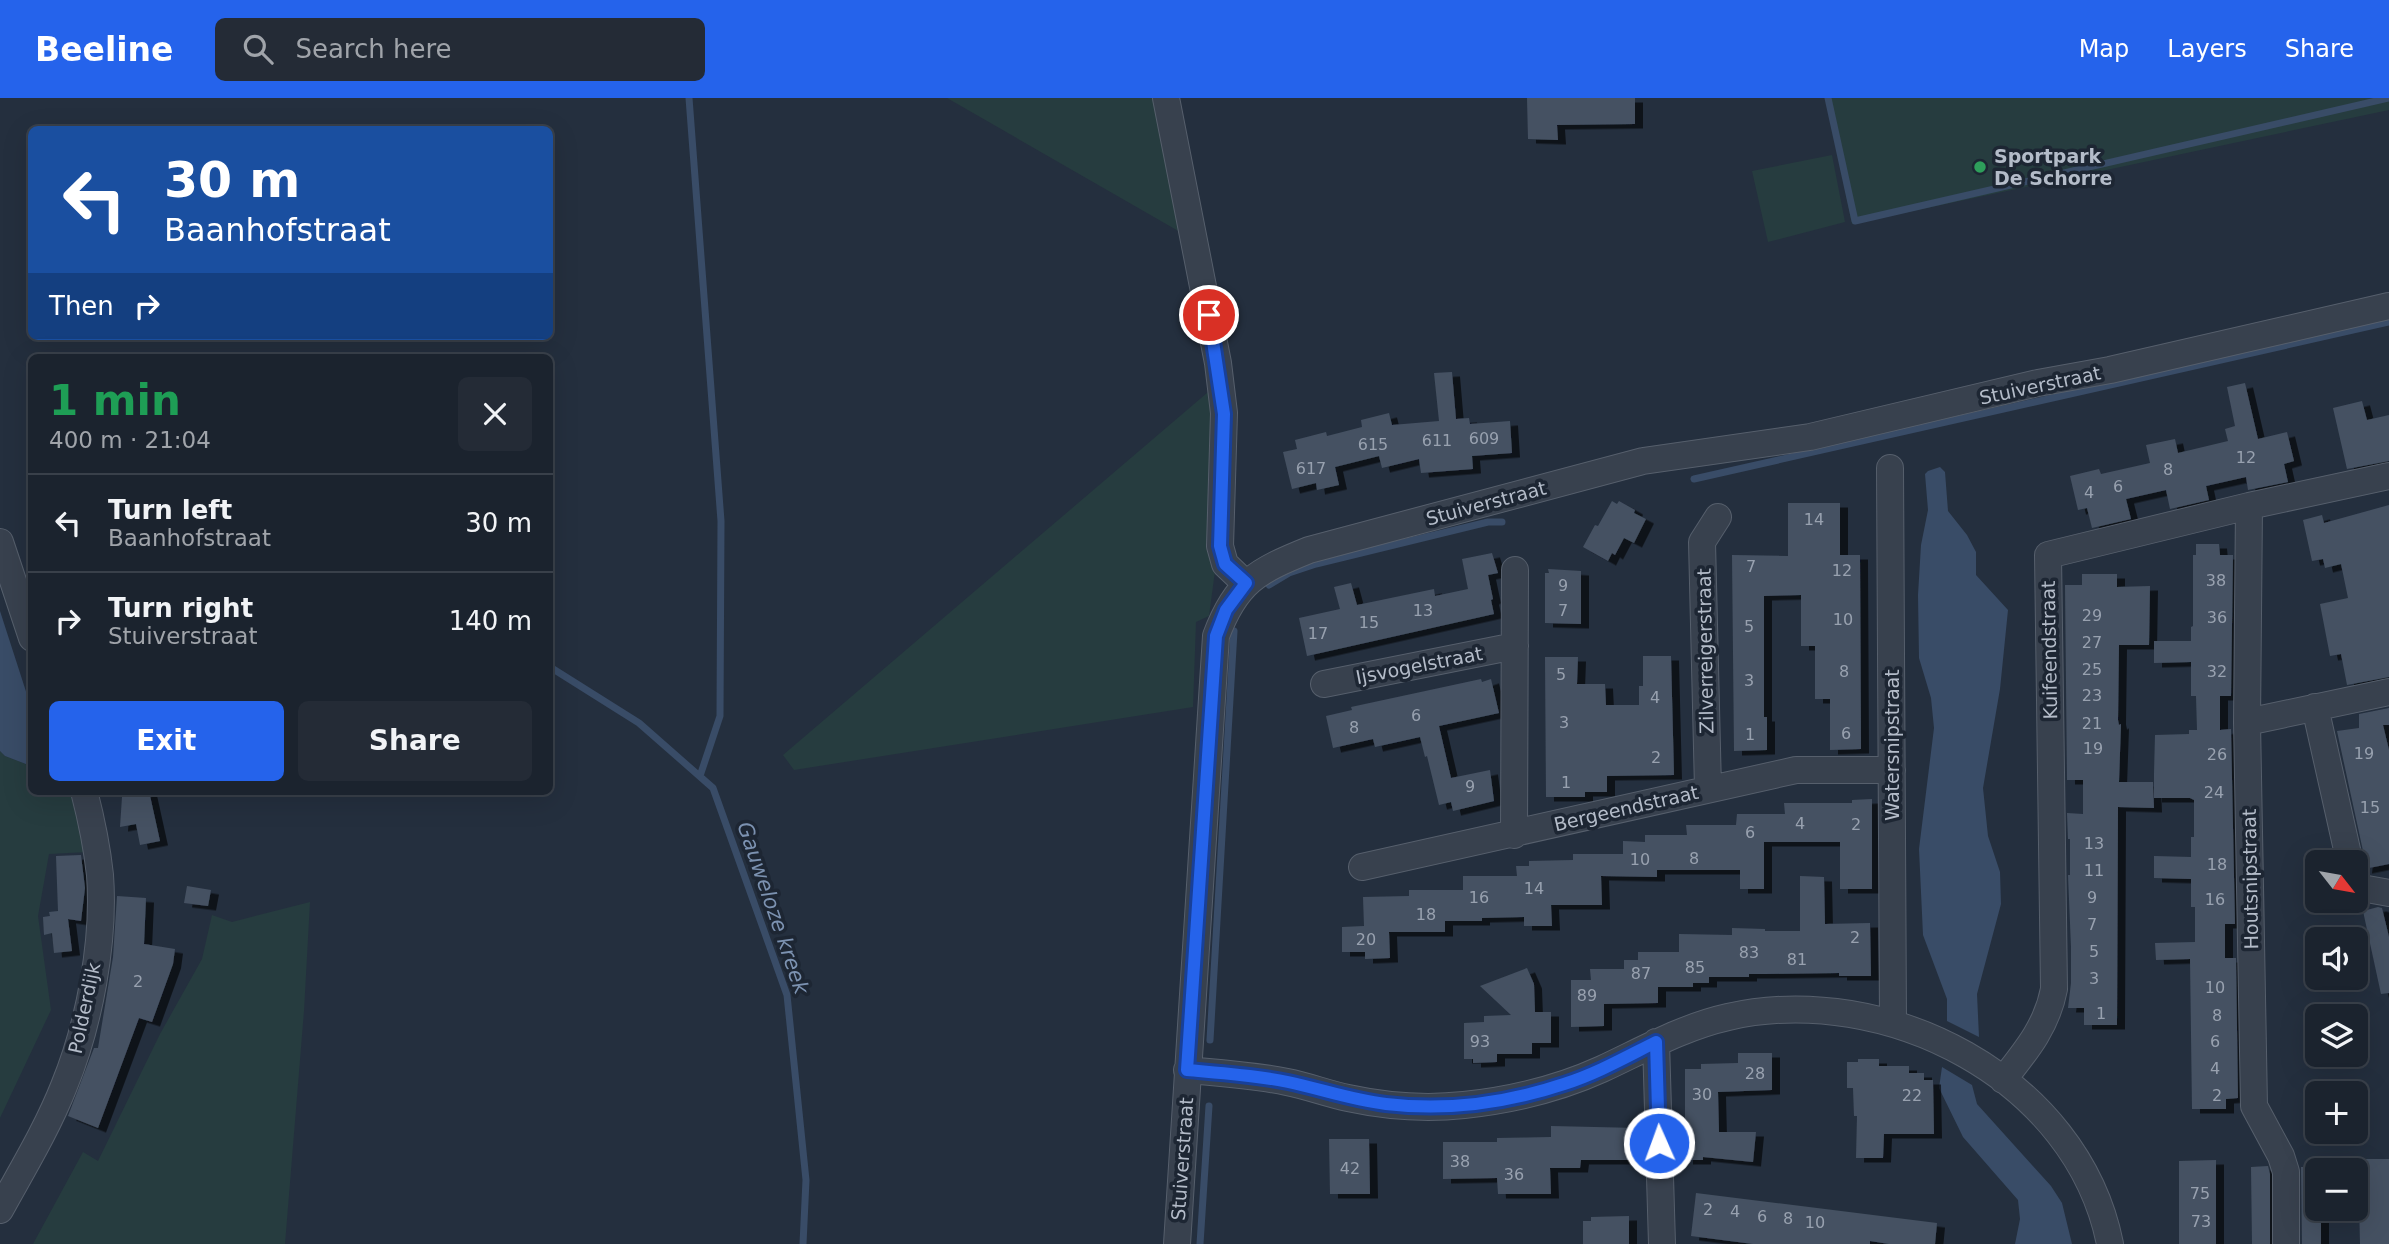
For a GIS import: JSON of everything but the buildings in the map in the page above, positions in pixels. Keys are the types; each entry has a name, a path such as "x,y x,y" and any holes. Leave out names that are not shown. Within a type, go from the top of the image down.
{"street":[{"path":"1166,98 1218,363 1224,414 1220,546 1225,564 1246,583"},
{"name":"Stuiverstraat","path":"1177,1244 1216,636 1226,610 1246,583 1280,562 1309,550 1643,461 1810,437 2038,383 2110,370 2389,306"},
{"name":"Watersnipstraat","path":"1890,468 1893,1022"},
{"name":"Kuifeendstraat","path":"2003,1080 2043,1025 2051,1007 2054,989 2048,555 2249,506 2389,476"},
{"name":"Houtsnipstraat","path":"2249,506 2247,722 2253,1106 2281,1156 2286,1172 2286,1244"},
{"name":"Zilverreigerstraat","path":"1708,789 1702,542 1718,517"},
{"path":"0,542 28,626"},
{"path":"1514,835 1515,570"},
{"name":"Ijsvogelstraat","path":"1324,684 1515,646"},
{"path":"2247,722 2389,692"},
{"path":"2315,707 2347,850"},
{"name":"Bergeendstraat","path":"1362,867 1796,770 1892,770"},
{"name":"Polderdijk","path":"0,1210 64,1086 88,1006 98,942 100,894 96,852 85,795"},
{"path":"2368,889 2389,893"},
{"path":"1187,1070 1255,1076 1387,1104 1461,1105 1532,1093 1566,1084 1691,1027 1728,1017 1766,1010 1802,1009 1833,1011 1893,1022 1961,1052 2003,1080 2043,1115 2089,1180 2103,1216 2109,1244"},
{"path":"1656,1042 1662,1244"}],"green space":[{"path":"947,98 1158,98 1187,236"},
{"name":"Sportpark De Schorre","path":"1826,98 2389,98 2389,110 1852,224"},
{"path":"1832,155 1845,222 1768,242 1752,171"},
{"path":"1214,387 1215,571 1209,616 1196,622 1193,707 794,770 783,755"},
{"path":"0,751 5,756 28,765 28,795 80,795 88,852 49,854 38,916 51,1010 0,1118"},
{"path":"310,902 285,1244 33,1244 83,1152 98,1161 160,1034 202,959 212,915 232,922"}],"water":[{"path":"1940,467 1945,472 1948,511 1967,535 1976,552 1976,575 2008,610 2000,689 1983,788 1988,836 2000,872 2001,904 1977,994 1979,1037 1947,1021 1947,999 1923,935 1919,849 1934,728 1931,698 1919,658 1918,595 1921,545 1928,510 1925,474"},
{"path":"0,611 28,698 28,765 5,756 0,751"},
{"path":"1942,1067 1972,1085 1977,1104 2051,1186 2062,1203 2072,1244 2015,1244 2020,1219 2018,1200 1963,1137 1939,1088"}],"waterway":[{"path":"689,98 721,521 720,716 700,776"},
{"path":"1828,98 1855,221 2389,98"},
{"path":"1694,479 2389,322"},
{"path":"1269,585 1289,573 1316,564 1488,522 1502,522"},
{"path":"1210,1040 1234,631"},
{"name":"Gauweloze kreek","path":"553,669 639,723 713,788 787,995 806,1180 803,1244"},
{"path":"1200,1244 1209,1106"}],"place":[{"name":"Sportpark De Schorre","path":"1980,167"}],"route":[{"path":"1209,315 1224,414 1220,546 1225,564 1246,583 1226,610 1216,636 1187,1070 1255,1076 1387,1104 1461,1105 1501,1100 1566,1084 1656,1042 1659,1143"}]}
